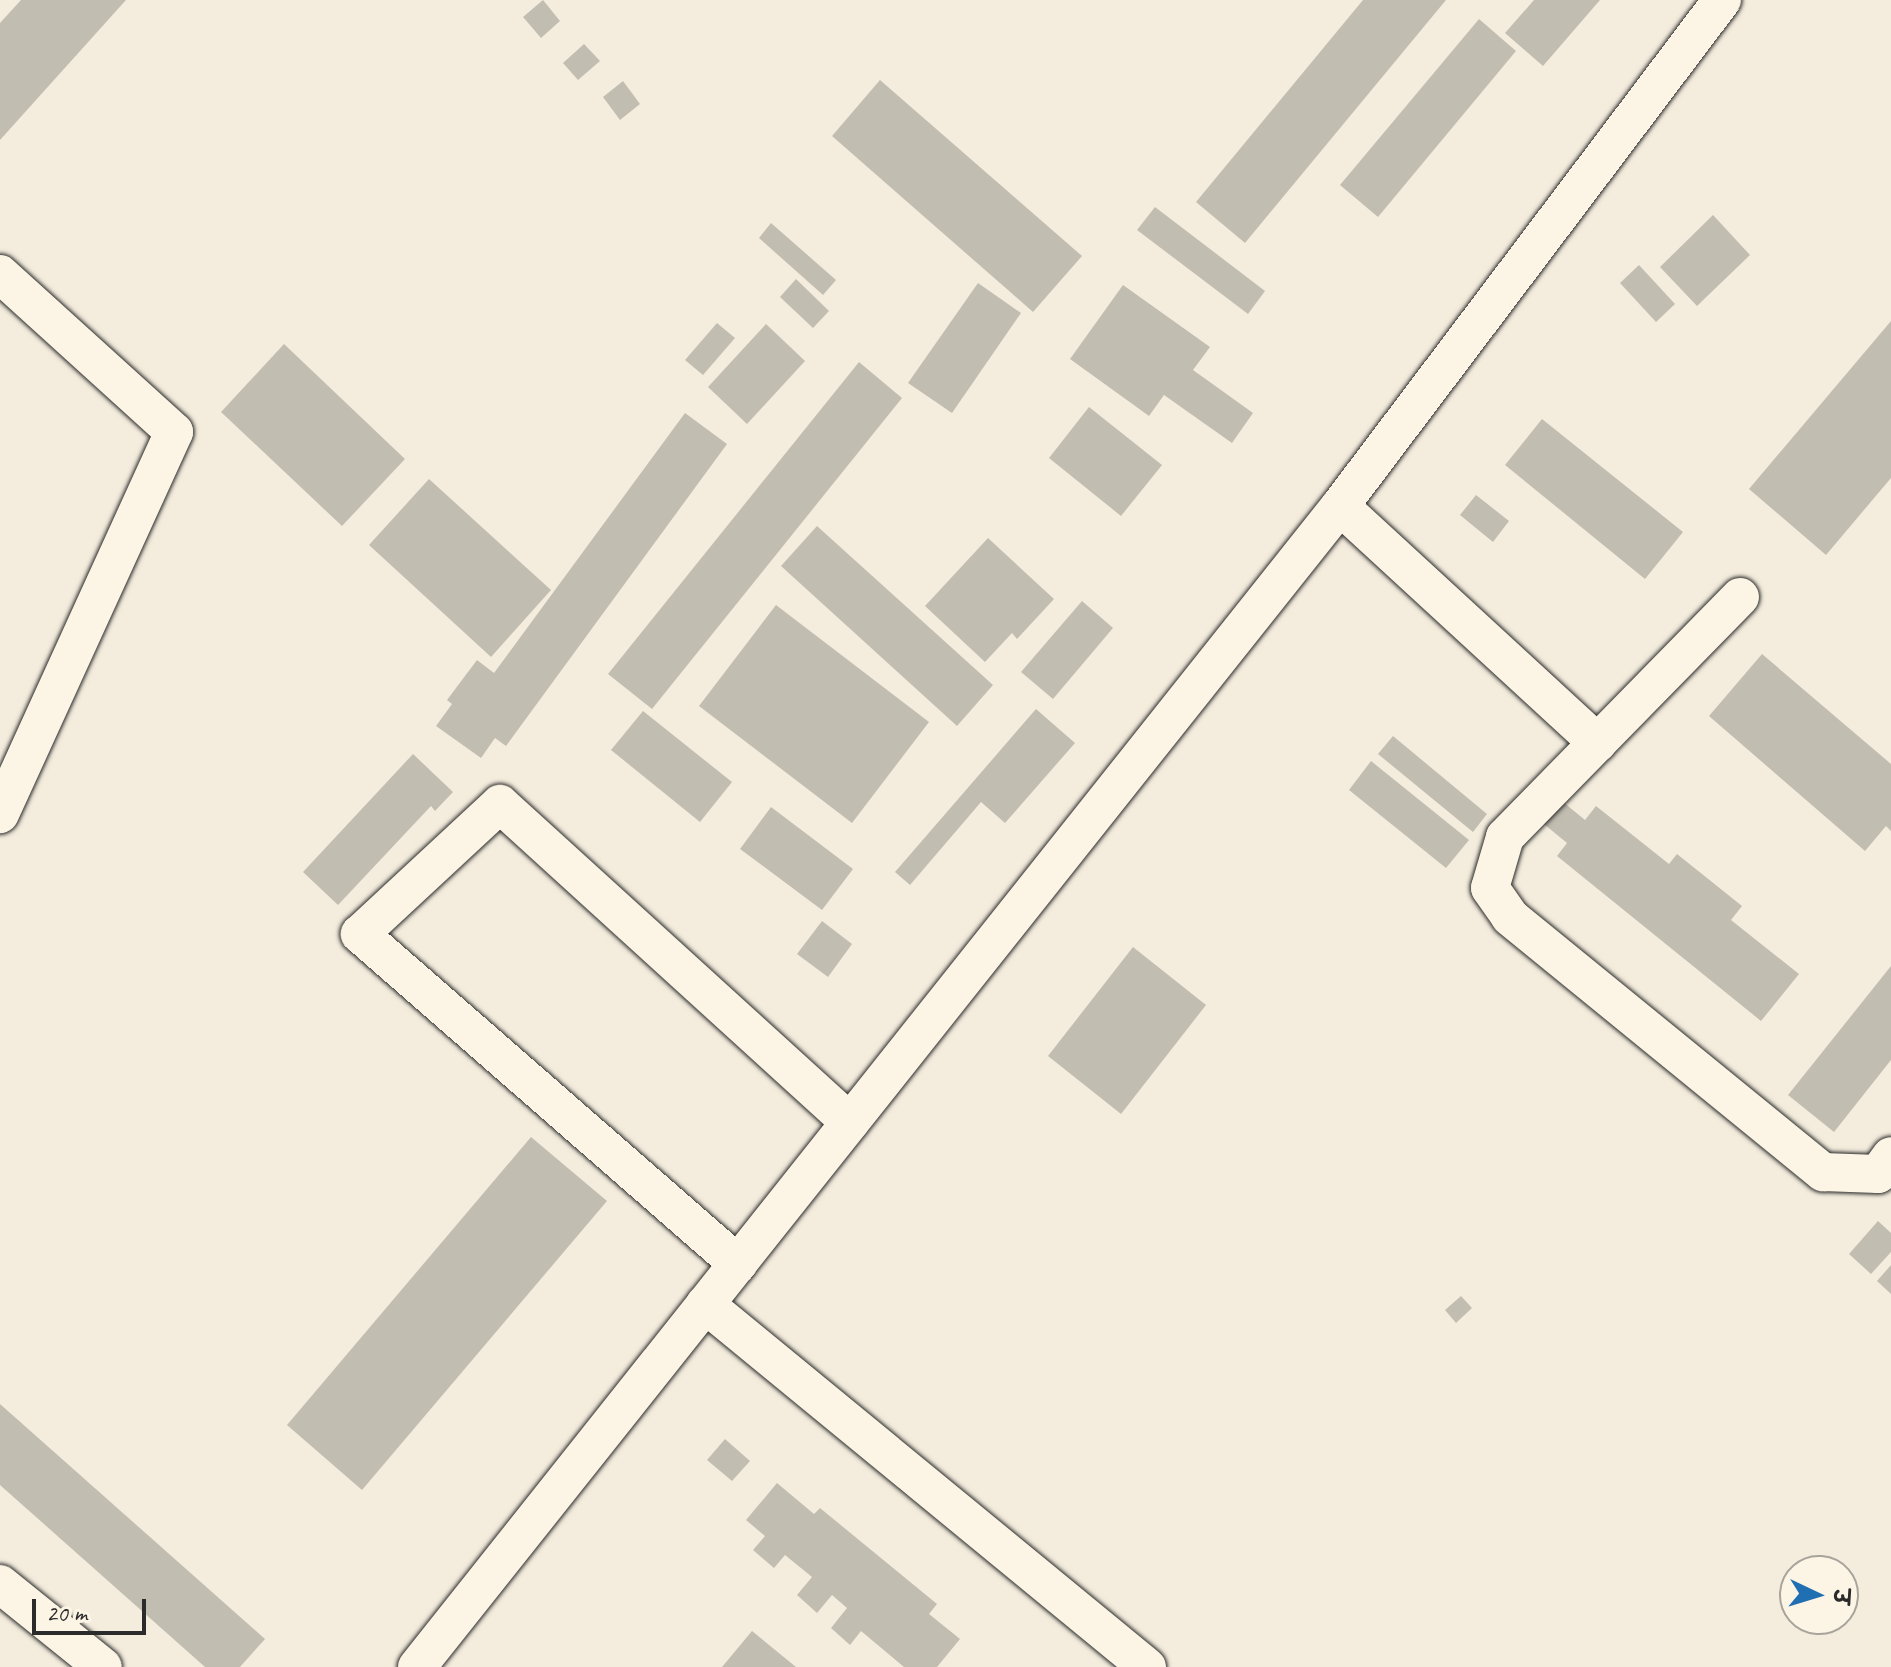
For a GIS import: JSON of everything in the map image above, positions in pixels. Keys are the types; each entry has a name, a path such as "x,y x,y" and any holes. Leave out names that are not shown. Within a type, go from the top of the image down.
{"street":[{"path":"417,1667 1340,506 1722,0"},
{"path":"0,274 174,432 0,814"},
{"path":"1340,506 1598,743"},
{"path":"1740,597 1505,837 1490,888 1510,917 1823,1172 1878,1174 1891,1156"},
{"path":"738,1264 360,934 500,804 850,1122"},
{"path":"705,1304 1147,1667"},
{"path":"0,1584 103,1667"}],"building":[{"path":"21,0 126,0 0,140 0,23"},
{"path":"543,0 560,21 541,38 523,17"},
{"path":"1363,0 1446,0 1245,243 1196,202"},
{"path":"1534,0 1600,0 1543,66 1505,33"},
{"path":"1479,19 1516,51 1378,217 1340,185"},
{"path":"584,44 600,61 578,80 563,63"},
{"path":"880,80 1082,256 1033,312 832,136"},
{"path":"623,81 640,104 620,120 603,97"},
{"path":"1155,207 1265,291 1248,314 1137,230"},
{"path":"1713,215 1750,255 1697,306 1660,267"},
{"path":"771,223 836,280 823,295 759,238"},
{"path":"1639,265 1675,304 1656,322 1620,283"},
{"path":"796,279 829,311 813,328 780,297"},
{"path":"978,283 1021,313 952,413 908,383"},
{"path":"1123,285 1210,347 1193,370 1253,413 1232,443 1164,395 1149,416 1070,359"},
{"path":"1891,321 1891,478 1826,555 1749,489"},
{"path":"717,323 735,338 703,375 685,360"},
{"path":"766,324 805,361 747,424 708,387"},
{"path":"284,344 405,459 342,526 221,412"},
{"path":"859,362 902,398 652,709 608,674"},
{"path":"1089,407 1162,465 1121,516 1049,458"},
{"path":"685,413 727,444 506,746 495,738 481,758 436,726 452,704 447,700 477,660 494,673"},
{"path":"1542,419 1683,532 1645,579 1505,465"},
{"path":"429,479 551,590 491,657 369,545"},
{"path":"1476,495 1509,521 1493,542 1460,515"},
{"path":"817,526 993,685 957,726 781,566"},
{"path":"988,538 1054,599 1017,639 1012,633 985,662 925,606"},
{"path":"1082,601 1113,628 1053,699 1021,672"},
{"path":"776,605 929,722 852,823 699,706"},
{"path":"1762,654 1891,764 1891,831 1886,826 1865,851 1709,716"},
{"path":"1036,709 1075,743 1005,823 981,802 910,885 895,872"},
{"path":"643,711 732,782 700,822 611,750"},
{"path":"1393,736 1487,814 1473,832 1378,754"},
{"path":"413,754 453,792 435,811 431,806 338,905 303,872"},
{"path":"1371,761 1469,840 1446,868 1349,790"},
{"path":"1557,797 1585,820 1596,806 1669,864 1677,854 1742,906 1731,920 1799,974 1761,1021 1557,856 1567,843 1539,820"},
{"path":"771,807 853,869 822,910 740,849"},
{"path":"822,921 852,944 828,977 797,954"},
{"path":"1133,947 1206,1005 1121,1114 1048,1056"},
{"path":"1891,966 1891,1060 1834,1132 1788,1095"},
{"path":"531,1137 607,1201 362,1490 287,1425"},
{"path":"1878,1221 1891,1233 1891,1252 1871,1274 1849,1254"},
{"path":"1891,1265 1891,1294 1877,1281"},
{"path":"1461,1296 1472,1308 1456,1323 1445,1310"},
{"path":"0,1404 265,1639 240,1667 205,1667 0,1485"},
{"path":"725,1439 750,1461 732,1481 707,1460"},
{"path":"777,1483 814,1514 820,1508 937,1604 929,1614 960,1639 937,1667 904,1667 861,1631 850,1645 831,1628 847,1608 832,1595 817,1613 797,1595 812,1577 785,1555 774,1568 753,1550 765,1536 746,1520"},
{"path":"752,1631 796,1667 722,1667"}]}
